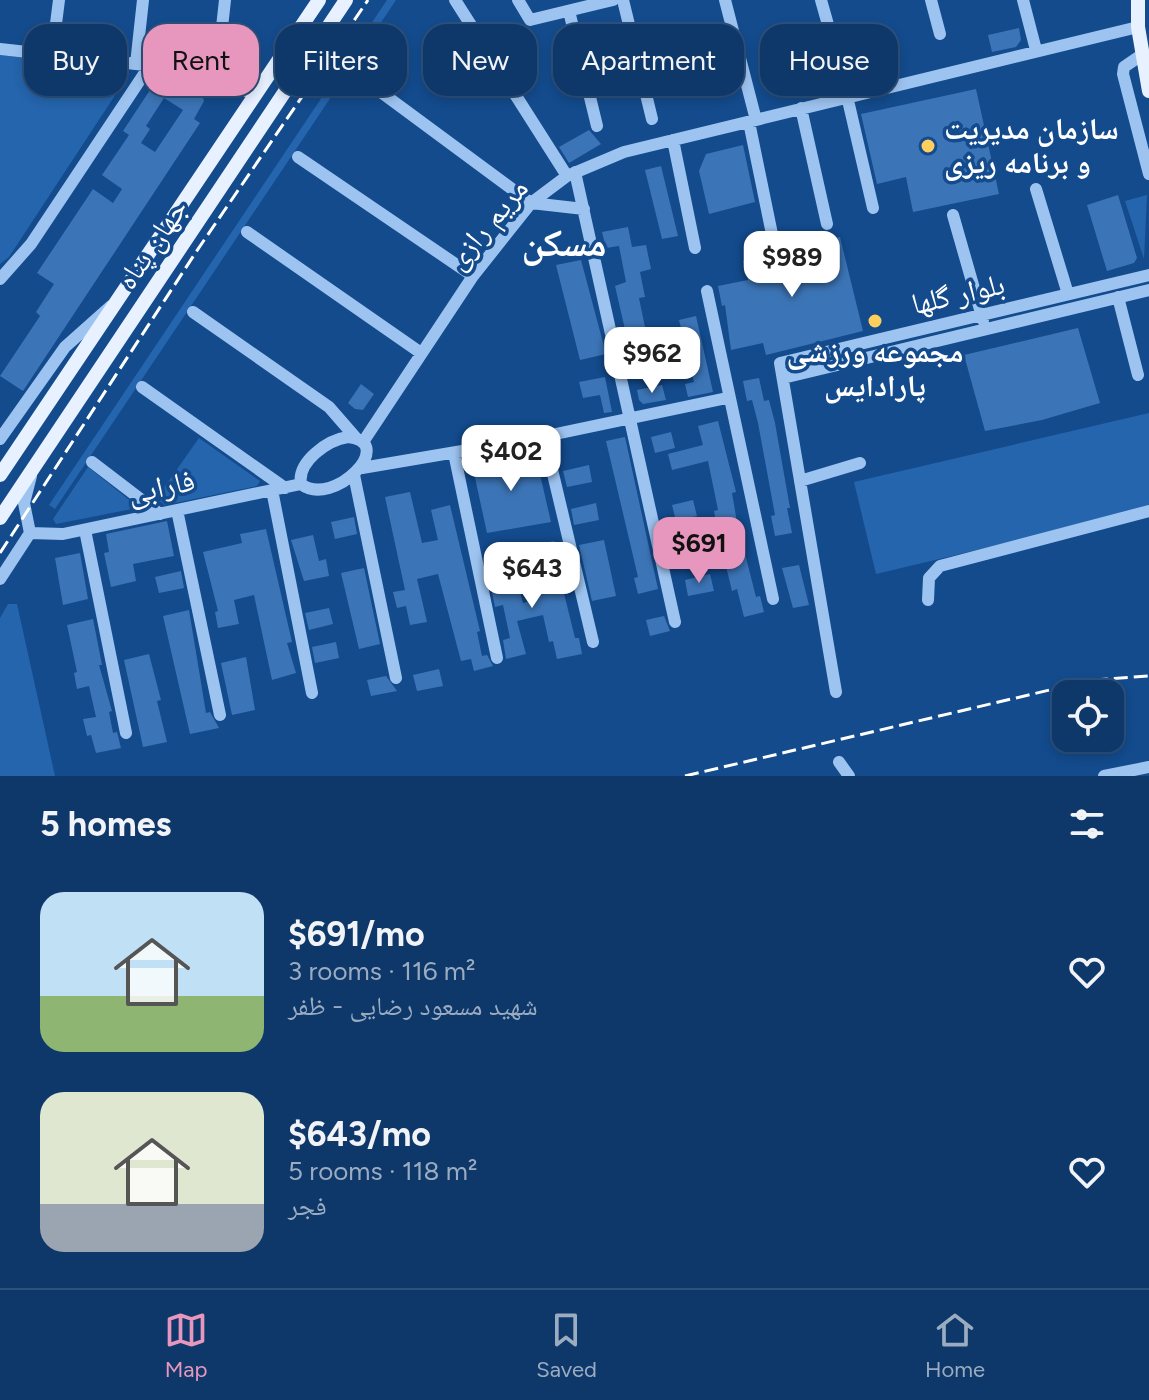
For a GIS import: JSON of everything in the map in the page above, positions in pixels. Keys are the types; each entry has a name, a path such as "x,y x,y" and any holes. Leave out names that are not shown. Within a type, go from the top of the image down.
{"main road":[{"name":"جهان پناه","path":"259,90 319,0"},
{"name":"جهان پناه","path":"0,518 346,0"},
{"path":"1138,0 1138,27 1149,91"},
{"name":"جهان پناه","path":"0,475 255,96"}],"street":[{"path":"56,24 59,0"},
{"path":"136,64 143,0"},
{"path":"222,24 225,0"},
{"path":"455,0 571,174 584,209 675,622"},
{"path":"518,0 530,20 611,0"},
{"path":"623,0 652,119"},
{"path":"725,0 752,121 773,239"},
{"path":"821,0 828,24"},
{"path":"931,0 940,34"},
{"path":"1023,0 1036,50"},
{"path":"569,11 597,126"},
{"name":"مریم رازی","path":"898,84 1138,27"},
{"path":"0,49 24,52"},
{"path":"1143,54 1126,64 1123,74 1149,174"},
{"path":"127,63 143,64"},
{"path":"0,279 31,244 143,76"},
{"path":"386,96 531,203 584,209"},
{"path":"847,96 873,208"},
{"name":"مریم رازی","path":"360,440 473,276 531,203 571,174 624,152 847,96"},
{"path":"801,108 827,224"},
{"path":"673,140 695,248"},
{"path":"298,157 473,276"},
{"path":"1036,189 1068,294"},
{"path":"953,215 985,329"},
{"path":"247,232 421,353"},
{"name":"بلوار گلها","path":"1149,275 780,363 783,378 1149,290"},
{"path":"707,291 727,398 773,599"},
{"path":"0,439 65,347 123,296"},
{"path":"1118,297 1138,375"},
{"path":"193,312 329,407 360,440 367,454 358,472 396,678"},
{"path":"783,378 836,692"},
{"path":"142,387 278,489 312,693"},
{"path":"358,472 727,398"},
{"path":"544,436 593,642"},
{"path":"301,484 302,469 320,451 340,438 360,440"},
{"path":"454,453 497,658"},
{"path":"92,462 160,514"},
{"path":"800,481 860,463"},
{"path":"0,579 30,533 24,503 33,469"},
{"name":"فارابی","path":"30,533 53,535 85,530 301,484 317,490 358,472"},
{"path":"177,510 220,715"},
{"path":"928,600 929,578 940,566 1149,511"},
{"path":"85,530 126,733"},
{"path":"839,762 849,776"},
{"path":"1104,776 1149,767"}],"shaded area":[{"path":"387,0 396,0 380,24 371,24"},
{"path":"0,55 24,58 24,96 115,96 9,257 0,264"},
{"path":"323,96 332,96 55,509 49,505"},
{"path":"1147,195 1144,259 1125,201"},
{"path":"1149,413 1149,509 876,574 854,482"},
{"path":"199,438 260,481 257,486 165,505 156,499"},
{"path":"88,467 133,503 132,509 56,524 53,519"},
{"path":"8,604 17,604 55,776 0,776 0,618"}],"building":[{"path":"1019,28 1021,40 1016,47 992,52 988,35"},
{"name":"سازمان مدیریت و برنامه ریزی","path":"976,89 999,194 913,212 906,177 877,184 861,114"},
{"path":"146,96 202,96 204,101 194,119 200,123 23,391 0,376 40,316 36,312 54,284 37,273 93,189 113,203 122,189 102,175 129,135 123,131","holes":["164,98 183,110 155,152 141,143 150,129 146,126"]},
{"path":"589,130 601,144 569,163 559,147"},
{"path":"743,145 755,202 709,214 699,171 706,154"},
{"path":"661,166 678,236 662,239 645,170"},
{"path":"1118,195 1137,258 1134,263 1107,271 1087,205"},
{"path":"628,227 632,247 646,245 651,269 640,272 645,297 639,298 646,332 653,330 657,346 646,349 651,369 635,373 615,286 626,282 619,246 606,248 602,232"},
{"path":"840,237 863,331 766,355 763,343 731,350 725,305 722,306 718,286 748,280 743,261"},
{"path":"581,260 606,354 580,360 556,265"},
{"path":"696,316 713,392 688,397 685,384 694,382 679,320"},
{"path":"1078,328 1100,403 1042,420 985,431 964,355"},
{"path":"605,377 612,412 604,413 600,395 583,398 579,382"},
{"path":"759,378 764,401 769,400 775,423 790,508 787,508 792,533 775,536 771,516 775,515 758,423 752,400 747,401 743,381"},
{"path":"361,384 374,394 363,410 355,409 348,403"},
{"path":"662,385 666,400 643,404 639,400 637,390"},
{"path":"718,421 736,492 732,493 737,522 756,597 760,596 764,612 744,617 737,589 732,591 719,537 714,511 718,510 708,461 672,470 668,454 703,445 698,426"},
{"path":"671,432 675,448 655,453 651,437"},
{"path":"625,437 658,589 638,594 634,578 638,577 606,441"},
{"path":"531,454 536,457 551,522 487,533 472,464"},
{"path":"589,465 592,482 567,487 563,471"},
{"path":"410,492 422,543 438,540 431,510 450,505 480,631 477,632 482,656 487,655 493,666 474,671 471,659 461,661 438,574 417,579 427,622 410,625 406,606 397,608 393,592 405,590 385,497"},
{"path":"693,500 697,516 676,521 672,505"},
{"path":"596,503 599,520 574,525 571,509"},
{"path":"354,517 357,534 335,539 331,522"},
{"path":"167,521 174,556 133,564 136,581 111,587 104,553 109,552 106,534"},
{"path":"266,529 292,642 287,643 296,673 272,680 254,595 234,600 239,624 218,628 215,612 218,611 203,552 242,543 240,534"},
{"path":"313,535 319,561 326,559 329,576 304,581 291,540"},
{"path":"700,539 703,555 678,560 674,544"},
{"path":"604,540 616,596 592,601 579,545"},
{"path":"554,541 558,557 532,562 528,546"},
{"path":"80,553 88,599 63,605 55,558"},
{"path":"507,554 514,585 518,584 523,603 539,599 535,582 560,577 582,654 557,659 553,641 549,642 543,615 517,621 526,654 506,659 503,640 510,638 503,605 495,607 485,559"},
{"path":"799,565 809,605 793,608 782,568"},
{"path":"364,568 380,644 359,649 341,573"},
{"path":"181,571 184,588 159,593 155,577"},
{"path":"710,574 714,591 688,596 685,580"},
{"path":"329,608 333,624 309,630 305,613"},
{"path":"189,610 206,713 210,712 219,728 190,734 163,616"},
{"path":"664,616 670,631 650,636 646,620"},
{"path":"93,619 102,665 99,665 112,711 109,712 113,733 117,732 121,748 96,753 83,719 96,717 89,686 77,689 74,673 77,672 67,625"},
{"path":"336,642 339,658 315,663 312,647"},
{"path":"149,654 161,700 157,701 167,742 143,747 124,660"},
{"path":"246,657 255,710 232,715 221,663"},
{"path":"439,669 443,686 417,691 413,675"},
{"path":"386,676 397,691 371,696 367,680"}],"railway":[{"path":"0,553 196,252 368,0"},
{"path":"685,776 1092,680 1149,676"}],"place":[{"name":"سازمان مدیریت و برنامه ریزی","path":"928,146"},
{"name":"مجموعه ورزشی پارادایس","path":"875,321"}],"district":[{"name":"مسکن","path":"564,243"}]}
